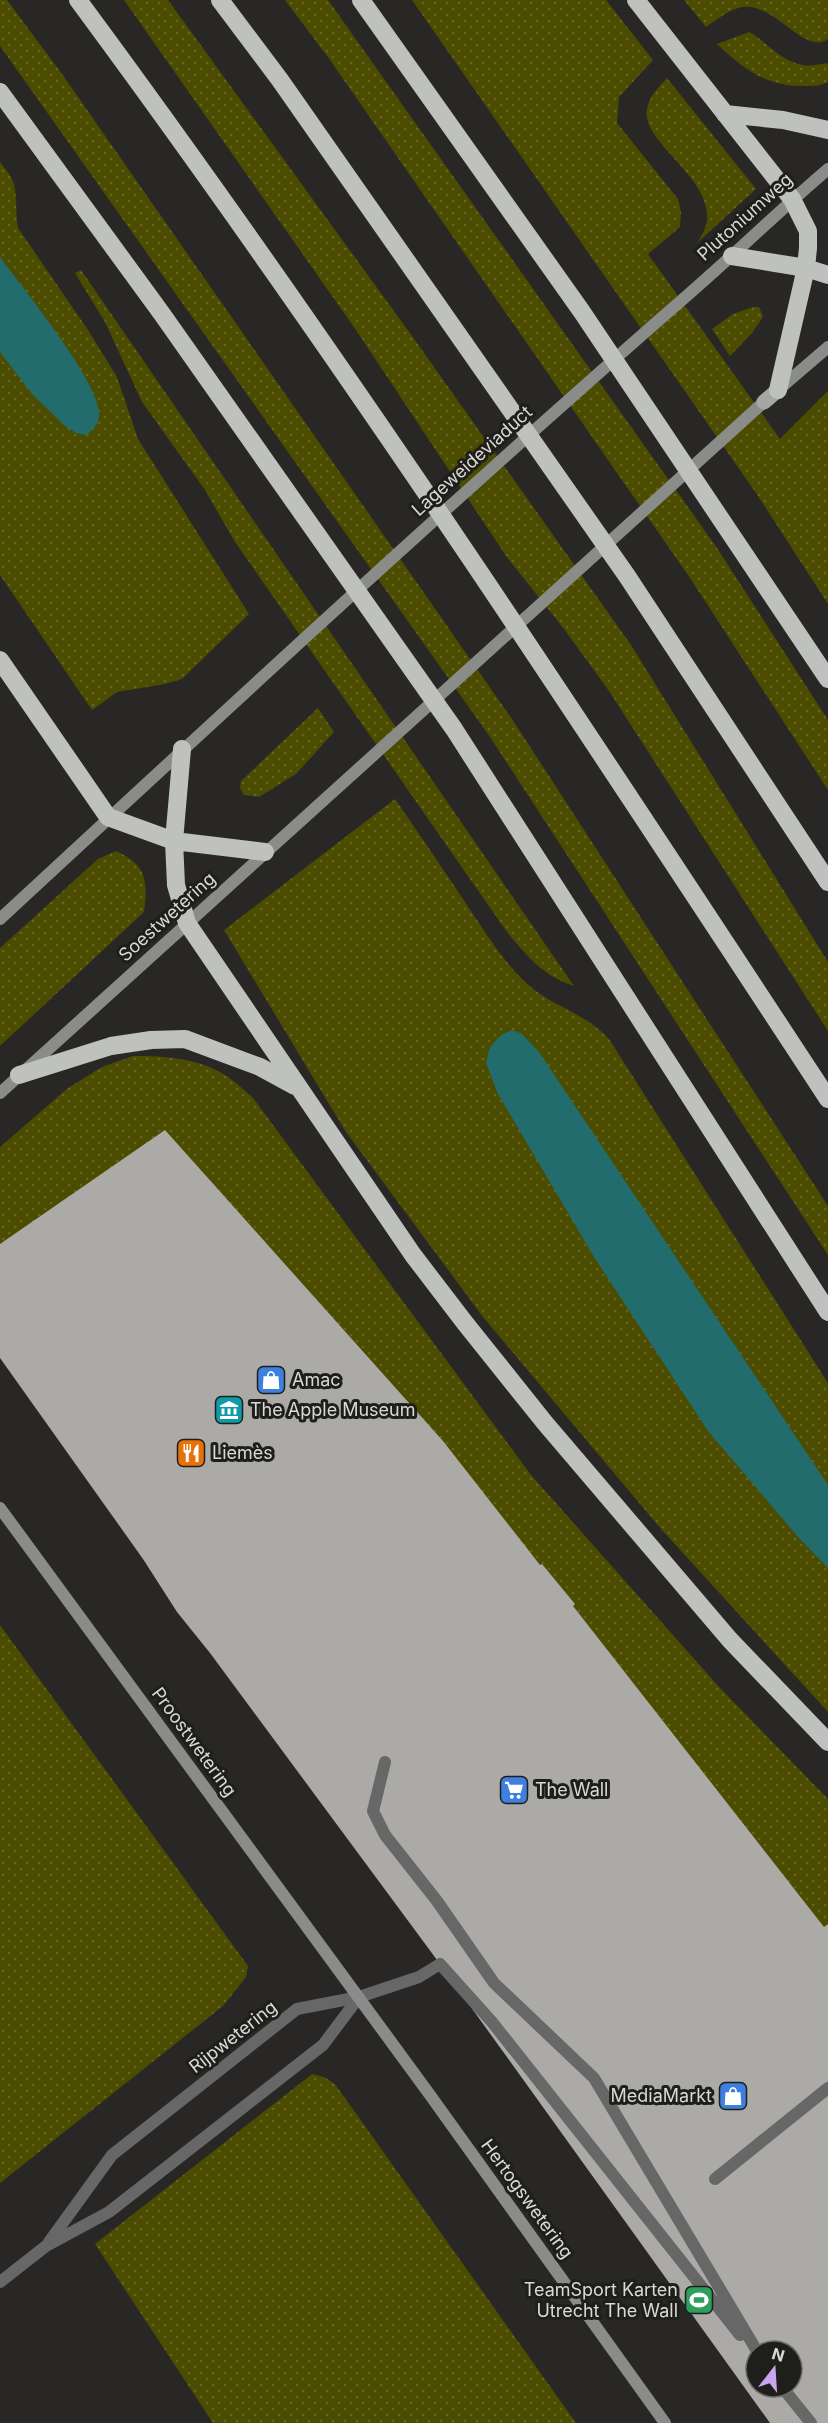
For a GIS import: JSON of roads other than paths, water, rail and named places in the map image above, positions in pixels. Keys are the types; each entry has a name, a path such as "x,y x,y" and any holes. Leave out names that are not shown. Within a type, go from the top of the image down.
{"highway":[{"path":"78,0 199,163 408,465 537,655 828,1099"},
{"path":"220,0 280,80 627,576 828,882"},
{"path":"361,0 582,312 828,679"},
{"path":"636,0 792,199 808,231 806,268 778,390"},
{"path":"0,92 162,314 454,729 828,1312"},
{"path":"725,114 783,120 828,130"},
{"path":"732,256 806,268 828,275"},
{"path":"0,660 108,817 174,841 265,852"},
{"path":"182,750 174,841 176,885 187,923 413,1255 544,1423 730,1640 828,1742"},
{"path":"19,1075 111,1046 151,1040 185,1040 260,1068 297,1087"}],"main road":[{"name":"Plutoniumweg","path":"689,294 828,169"},
{"name":"Lageweideviaduct","path":"182,750 597,373 689,294"},
{"path":"764,402 828,347"},
{"name":"Soestwetering","path":"0,1093 764,402"},
{"path":"0,919 182,750"},
{"name":"Proostwetering","path":"0,1508 359,1997"},
{"name":"Hertogswetering","path":"359,1997 665,2423"}],"street":[{"path":"385,1762 373,1811 386,1834 437,1901 494,1983 594,2078 748,2339"},
{"path":"359,1997 419,1977 440,1964 492,2022 745,2339"},
{"name":"Rijpwetering","path":"46,2246 112,2155 297,2009 359,1997"},
{"name":"Rijpwetering","path":"0,2282 46,2246 109,2212 323,2045 359,1997"},
{"path":"715,2179 828,2088"},
{"path":"788,2399 803,2423"},
{"path":"790,2399 811,2423"}],"water":[{"path":"0,257 59,336 88,383 97,402 99,416 93,429 87,435 76,433 65,426 32,394 0,352"},
{"path":"512,1030 522,1034 539,1052 828,1485 828,1568 798,1537 708,1431 594,1257 498,1094 486,1063 490,1047 501,1035"}],"place":[{"name":"Amac","path":"271,1380"},
{"name":"The Apple Museum","path":"229,1410"},
{"name":"Liemès","path":"191,1453"},
{"name":"The Wall","path":"514,1790"},
{"name":"MediaMarkt","path":"733,2096"},
{"name":"TeamSport Karten Utrecht The Wall","path":"699,2300"}]}
